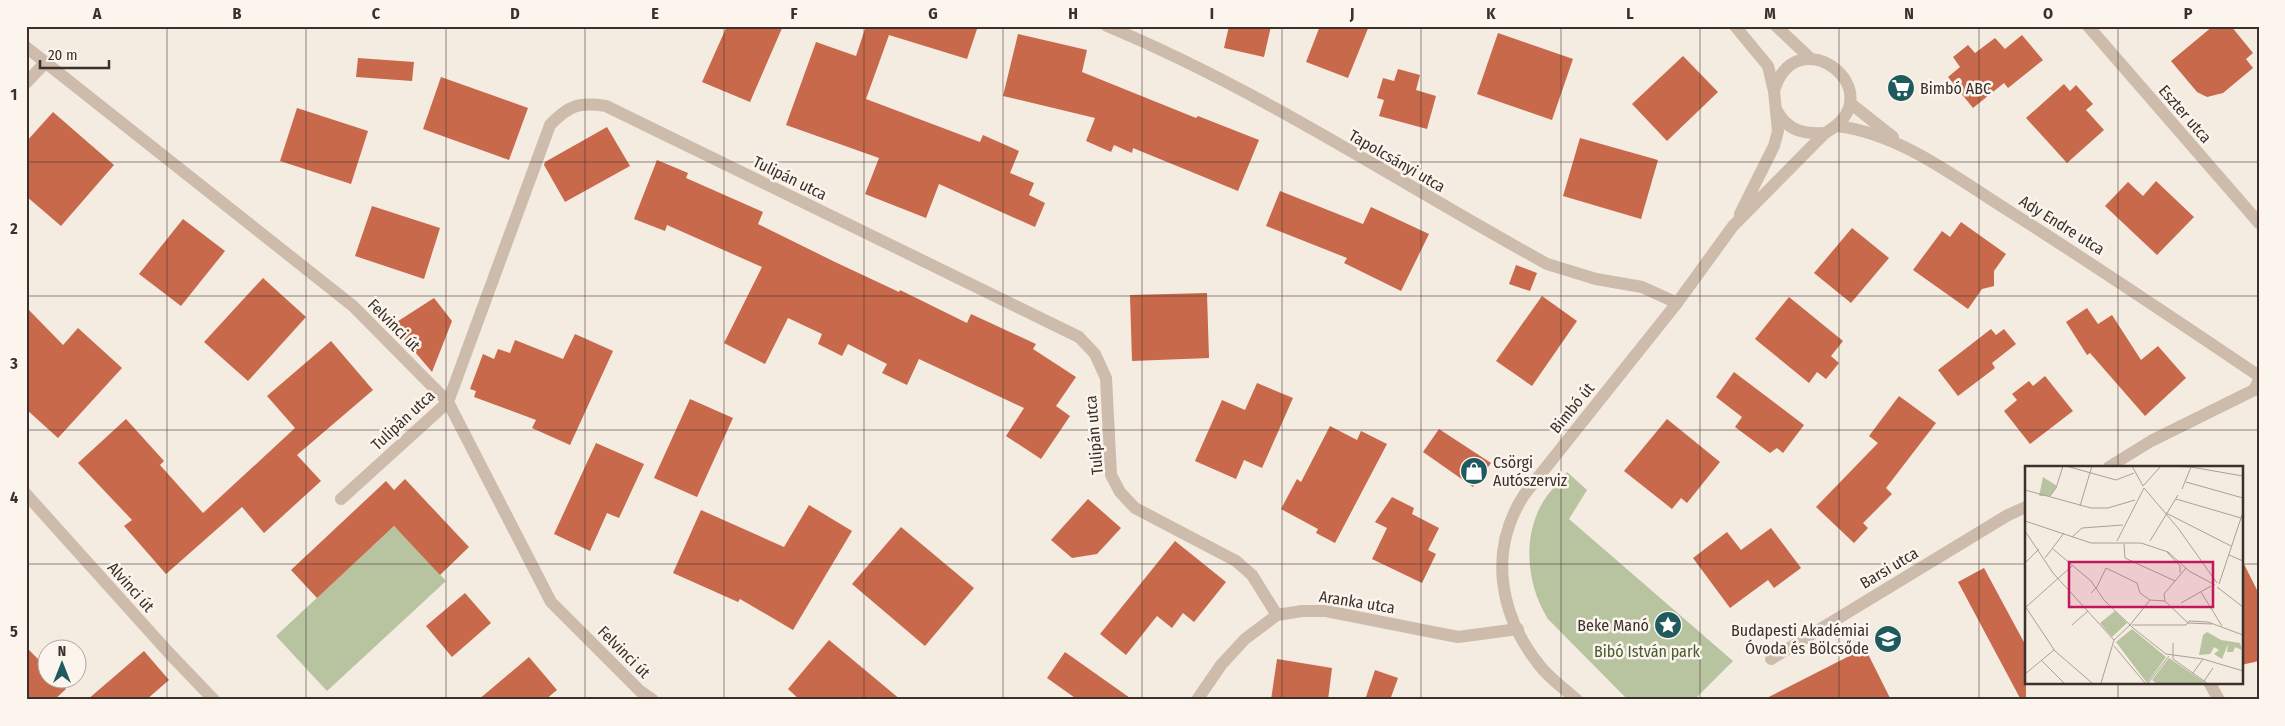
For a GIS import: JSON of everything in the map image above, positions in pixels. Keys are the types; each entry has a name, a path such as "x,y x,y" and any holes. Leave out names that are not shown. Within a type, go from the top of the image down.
{"street":[{"name":"Tapolcsányi utca","path":"1107,26 1154,46 1267,104 1547,264 1596,280 1642,287 1677,303"},
{"name":"Bimbó út","path":"1733,226 1774,146 1778,131 1774,91 1768,66 1735,26"},
{"path":"1776,26 1810,58"},
{"name":"Eszter utca","path":"2088,26 2259,223"},
{"name":"Felvinci út","path":"26,47 353,306 448,402 551,602 640,691 653,700"},
{"path":"1774,91 1781,73 1798,61 1810,58 1824,60 1836,66 1845,76 1850,89 1850,103 1846,116 1837,126"},
{"path":"26,83 45,63"},
{"name":"Tulipán utca","path":"341,499 448,402 550,125 563,111 585,103 606,106 1079,337 1095,354 1106,378 1111,475 1120,492 1134,508 1236,561 1252,575 1277,615"},
{"path":"1850,103 1905,146"},
{"name":"Bimbó út","path":"1776,111 1782,120 1795,130 1812,133 1825,132"},
{"name":"Bimbó út","path":"1577,700 1540,666 1518,630 1508,609 1502,576 1505,535 1512,514 1524,495 1677,303 1733,226 1825,132 1837,126"},
{"name":"Ady Endre utca","path":"1837,126 1857,129 1905,146 2088,261 2259,376"},
{"path":"2111,466 2151,441 2254,390 2259,380"},
{"name":"Alvinci út","path":"26,494 169,653 214,700"},
{"name":"Barsi utca","path":"1771,659 2008,515 2025,507"},
{"name":"Aranka utca","path":"1196,700 1221,665 1245,639 1277,615 1302,611 1326,611 1458,637 1483,636 1518,630"},
{"path":"2209,684 2219,700"}],"green space":[{"name":"Bibó István park","path":"1567,472 1587,490 1569,519 1733,661 1694,700 1628,700 1548,619 1541,607 1532,581 1529,554 1530,540 1540,508 1550,492"},
{"path":"394,526 446,581 327,691 276,636"}],"building":[{"path":"727,26 783,26 750,102 702,82"},
{"path":"866,26 978,26 967,59 889,35 866,99 980,142 983,135 1019,151 1010,173 1034,183 1029,195 1045,203 1035,227 939,184 926,218 865,194 879,158 786,125 816,42 856,56"},
{"path":"1229,26 1271,26 1264,57 1224,48"},
{"path":"1320,26 1369,26 1348,78 1306,62"},
{"path":"2213,26 2231,26 2253,53 2246,59 2253,68 2223,93 2207,97 2197,92 2171,61"},
{"path":"1498,33 1573,59 1552,120 1477,94"},
{"path":"1018,34 1087,50 1082,72 1196,118 1198,116 1259,140 1238,191 1133,148 1132,153 1114,145 1111,152 1086,141 1095,118 1003,96"},
{"path":"2022,35 2043,60 2008,88 2004,83 1973,108 1948,77 1960,67 1953,57 1968,45 1975,53 1995,38 2005,49"},
{"path":"1683,56 1718,92 1667,141 1632,104"},
{"path":"358,58 414,62 412,81 356,77"},
{"path":"1398,69 1420,75 1416,90 1436,96 1427,129 1379,116 1384,100 1377,98 1383,78 1394,81"},
{"path":"441,77 528,108 509,160 423,129"},
{"path":"2064,84 2070,91 2076,85 2093,104 2086,110 2104,130 2067,163 2026,118"},
{"path":"297,108 368,131 351,184 280,161"},
{"path":"53,112 114,165 61,226 26,196 26,142"},
{"path":"607,127 630,166 565,202 544,165 545,162"},
{"path":"1580,138 1658,160 1641,219 1563,196"},
{"path":"657,160 688,173 686,178 763,212 758,224 835,262 899,292 900,290 967,323 971,314 1036,344 1033,349 1076,377 1056,406 1070,416 1041,459 1006,436 1024,408 919,359 907,385 882,373 887,364 848,344 842,356 818,344 822,334 788,318 765,364 724,343 762,267 667,225 665,231 634,219"},
{"path":"2156,181 2194,217 2157,255 2105,206 2128,182 2143,196"},
{"path":"1280,191 1363,224 1371,207 1429,234 1401,291 1344,263 1347,258 1266,226"},
{"path":"372,206 440,228 424,279 355,256"},
{"path":"183,219 225,251 181,306 139,274"},
{"path":"1961,222 2006,254 1994,271 1994,286 1982,289 1968,309 1913,270 1942,231 1950,237"},
{"path":"1852,228 1889,258 1851,303 1814,273"},
{"path":"1516,265 1537,273 1530,291 1509,284"},
{"path":"263,278 306,317 248,381 204,342"},
{"path":"1207,293 1209,358 1132,361 1130,295"},
{"path":"1542,296 1577,321 1532,386 1496,361"},
{"path":"1789,297 1843,341 1831,356 1839,363 1826,379 1817,372 1809,383 1755,339"},
{"path":"434,298 452,321 432,372 392,325"},
{"path":"26,307 63,345 78,328 122,368 58,438 26,409"},
{"path":"2087,308 2098,324 2112,315 2141,360 2158,346 2186,378 2145,416 2090,353 2087,355 2066,322"},
{"path":"1991,329 1996,335 2004,329 2016,344 1992,363 1995,368 1958,396 1938,370"},
{"path":"575,334 613,351 570,445 532,428 536,420 474,397 476,391 470,389 483,354 494,359 498,349 510,353 515,340 563,359"},
{"path":"331,341 373,390 297,455 321,481 264,533 242,507 166,574 124,526 132,520 78,463 126,419 164,461 160,465 203,513 295,428 267,396"},
{"path":"1734,372 1804,425 1783,453 1777,448 1770,453 1735,427 1742,417 1716,397"},
{"path":"2045,376 2073,411 2030,444 2004,411 2017,400 2012,394 2029,381 2033,386"},
{"path":"1257,383 1293,398 1262,468 1244,460 1236,479 1195,461 1222,400 1245,410"},
{"path":"1899,396 1936,423 1886,488 1892,494 1863,523 1868,528 1854,543 1816,507 1878,443 1869,436"},
{"path":"690,399 733,418 697,497 654,478"},
{"path":"1667,419 1720,462 1687,503 1681,498 1672,509 1624,471"},
{"path":"1330,426 1357,440 1361,431 1387,444 1335,543 1316,533 1318,529 1281,509 1297,479 1301,482"},
{"path":"1439,429 1491,463 1473,487 1423,452"},
{"path":"596,443 644,464 619,518 607,513 590,551 554,534"},
{"path":"405,479 469,547 440,575 394,526 317,598 291,570 386,481 394,490"},
{"path":"1392,497 1414,508 1412,514 1439,528 1428,550 1436,554 1422,583 1372,559 1387,528 1375,522"},
{"path":"1088,499 1121,528 1097,554 1072,558 1051,540"},
{"path":"809,505 852,531 793,630 740,599 738,602 673,573 701,510 784,547"},
{"path":"901,527 974,588 925,646 852,584"},
{"path":"1771,528 1801,568 1774,588 1768,580 1730,608 1693,558 1727,532 1741,550"},
{"path":"1175,541 1226,582 1194,622 1183,613 1172,628 1157,616 1126,655 1100,634"},
{"path":"2242,560 2259,594 2259,661 2242,665"},
{"path":"1984,568 2025,644 2026,700 2021,700 1958,582"},
{"path":"465,593 491,623 452,657 426,626"},
{"path":"829,640 901,700 800,700 788,689"},
{"path":"26,647 38,659 38,688 66,689 54,700 26,700"},
{"path":"1865,648 1891,700 1763,700"},
{"path":"144,651 169,680 146,700 87,700"},
{"path":"1065,652 1133,700 1078,700 1047,678"},
{"path":"529,657 557,690 545,700 478,700"},
{"path":"1277,659 1332,668 1328,700 1271,700"},
{"path":"1375,670 1398,678 1390,700 1365,700"}],"place":[{"name":"Bimbó ABC","path":"1901,88"},
{"name":"Csörgi Autószerviz","path":"1474,471"},
{"name":"Beke Manó","path":"1668,625"},
{"name":"Budapesti Akadémiai Óvoda és Bölcsőde","path":"1888,639"}]}
